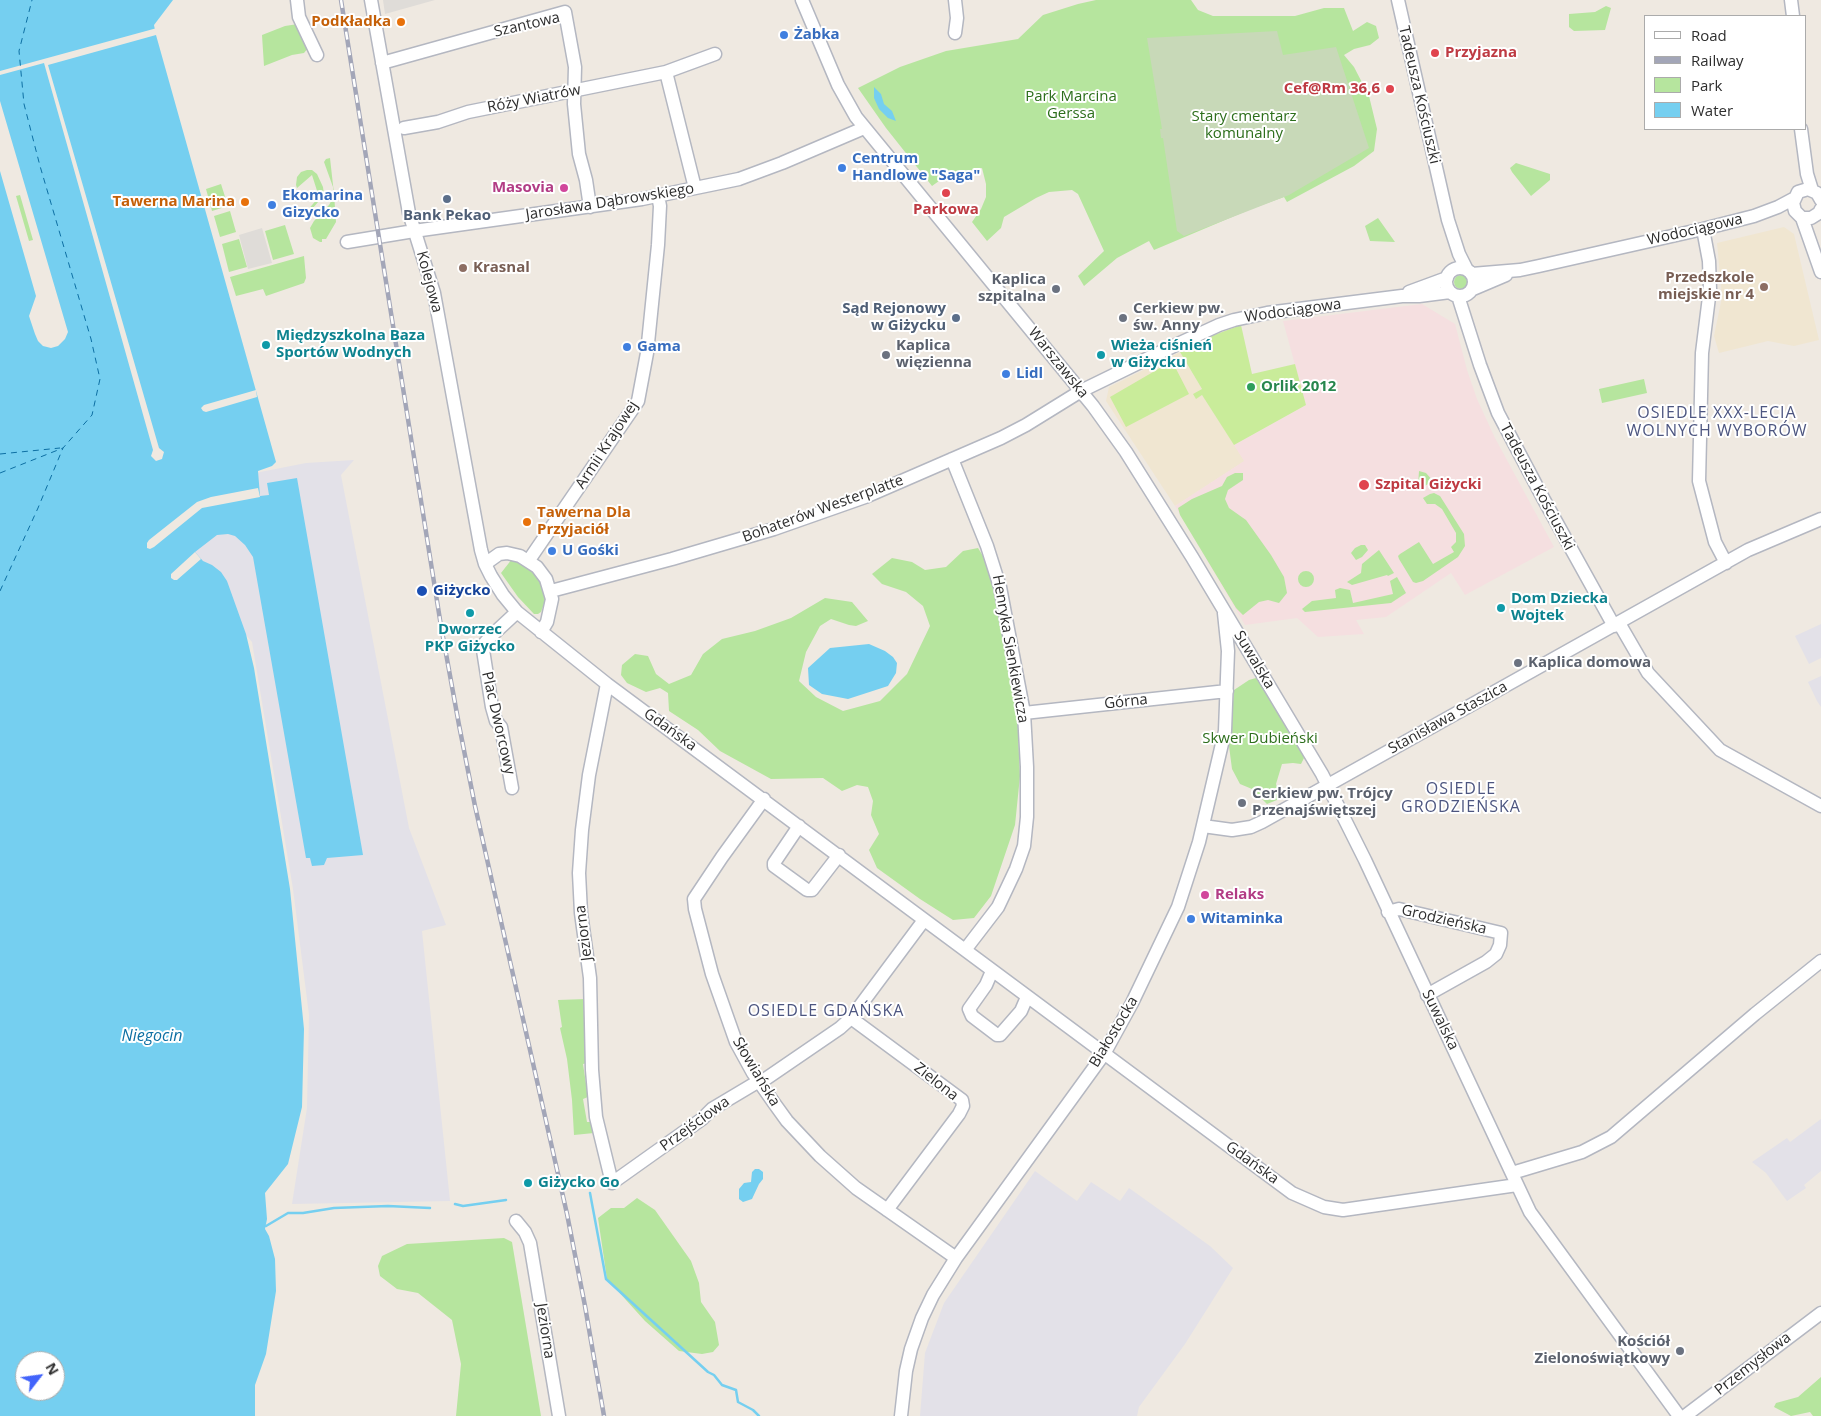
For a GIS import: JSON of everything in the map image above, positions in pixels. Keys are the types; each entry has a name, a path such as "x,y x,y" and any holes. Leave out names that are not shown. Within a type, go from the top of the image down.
{"street":[{"path":"297,0 299,17 317,55"},
{"name":"Kolejowa","path":"371,0 404,184 414,231 434,293 485,564"},
{"name":"Warszawska","path":"802,0 838,86 864,128 1080,390 1126,452 1223,609"},
{"path":"954,0 958,18 955,33"},
{"name":"Tadeusza Kościuszki","path":"1398,0 1448,220 1459,254 1469,272"},
{"path":"1791,0 1792,15"},
{"name":"Szantowa","path":"382,63 565,12 575,67 576,130 579,154 586,180 590,207"},
{"name":"Róży Wiatrów","path":"404,128 438,122 468,112 666,72 715,54"},
{"path":"666,72 695,188"},
{"name":"Jarosława Dąbrowskiego","path":"347,242 590,207 658,196 738,179 782,163 864,128"},
{"path":"1801,134 1807,174 1818,194"},
{"path":"1801,134 1796,196 1793,208 1800,216 1820,267"},
{"name":"Wodociągowa","path":"1080,390 1234,320 1267,313 1402,296 1419,296 1445,291 1463,292 1520,270 1754,216 1778,207 1808,190 1818,194"},
{"name":"Armii Krajowej","path":"529,560 638,401 647,353 658,245 660,206 658,196"},
{"path":"1820,211 1820,267"},
{"name":"Wodociągowa","path":"1754,216 1800,216 1812,218 1820,211"},
{"name":"Tadeusza Kościuszki","path":"1448,220 1450,275"},
{"path":"1702,229 1709,261 1710,289 1702,353 1700,481 1715,542 1726,563"},
{"path":"1462,268 1469,272 1474,284 1463,292 1448,288 1450,275 1462,268"},
{"name":"Wodociągowa","path":"1469,272 1520,270"},
{"name":"Wodociągowa","path":"1402,296 1450,275"},
{"name":"Tadeusza Kościuszki","path":"1463,292 1467,327 1474,342 1491,396 1505,429 1617,624 1648,673 1720,750 1821,806"},
{"name":"Bohaterów Westerplatte","path":"551,591 672,559 774,528 864,497 1026,426 1080,390"},
{"name":"Henryka Sienkiewicza","path":"952,460 994,566 1012,647 1024,713 1028,817 1024,846 1016,869 998,907 965,950"},
{"name":"Stanisława Staszica","path":"1203,826 1232,830 1251,827 1748,550 1821,519"},
{"path":"499,554 520,556 529,560 546,579 551,591 551,609 547,622 541,632 517,612 503,595 485,564 499,554"},
{"name":"Białostocka","path":"902,1416 906,1371 916,1333 933,1295 956,1258 1104,1054 1132,1003 1178,907 1203,826 1225,731 1228,651 1223,609"},
{"name":"Suwalska","path":"1223,609 1327,785 1514,1179 1539,1226 1577,1274 1679,1416"},
{"name":"Plac Dworcowy","path":"512,788 500,727 492,707 483,650 484,644 489,638 517,612"},
{"name":"Gdańska","path":"541,632 607,684 1292,1193 1324,1207 1343,1210 1352,1209 1514,1179 1582,1152 1611,1137 1821,961"},
{"name":"Jeziorna","path":"607,684 589,775 579,873 581,913 590,978 592,1070 596,1117 612,1183"},
{"name":"Górna","path":"1024,713 1227,691"},
{"name":"Słowiańska","path":"764,799 694,899 697,920 736,1042 759,1081 787,1122 820,1156 848,1181 956,1258"},
{"path":"799,826 774,863 774,866 807,890 812,890 839,855"},
{"name":"Grodzieńska","path":"1388,912 1399,909 1501,933 1500,945 1496,954 1486,962 1428,995"},
{"name":"Przejściowa","path":"612,1183 702,1119 712,1109 759,1081 764,1080 840,1028 851,1018 924,920"},
{"path":"992,970 986,985 969,1009 972,1016 997,1035 1000,1035 1021,1011 1027,997"},
{"name":"Zielona","path":"851,1018 962,1100 963,1106 959,1114 887,1210"},
{"name":"Jeziorna","path":"516,1221 524,1229 530,1243 559,1416"},
{"name":"Przemysłowa","path":"1685,1416 1821,1312"}],"shaded area":[{"path":"383,0 435,0 385,14"},
{"name":"Przedszkole miejskie nr 4","path":"1784,227 1794,234 1819,340 1794,346 1768,341 1719,353 1714,336 1722,297 1717,243"},
{"path":"262,228 272,263 248,269 239,235"},
{"name":"Szpital Giżycki","path":"1422,304 1455,324 1477,399 1495,438 1554,547 1465,595 1451,573 1386,617 1356,620 1364,634 1318,637 1297,618 1245,625 1175,506 1244,461 1234,445 1306,405 1283,321"},
{"path":"1180,352 1202,389 1194,394 1196,398 1202,395 1245,461 1175,506 1106,401 1109,387"},
{"path":"354,460 341,475 409,828 446,925 422,931 450,1201 292,1204 307,1108 309,1015 293,889 252,642 196,577 167,512 235,477 306,463"},
{"path":"1821,624 1821,658 1809,664 1795,636"},
{"path":"1821,676 1821,707 1808,682"},
{"path":"1821,1119 1821,1171 1804,1185 1806,1188 1787,1201 1766,1173 1752,1162 1787,1138 1790,1142"},
{"path":"1035,1171 1077,1201 1091,1182 1120,1201 1129,1188 1210,1246 1233,1268 1185,1344 1139,1407 1137,1416 920,1416 925,1353 944,1303"}],"green space":[{"name":"Park Marcina Gerssa","path":"1096,0 1191,0 1198,10 1213,16 1295,16 1324,8 1344,8 1353,31 1367,22 1376,26 1379,38 1370,45 1354,49 1344,55 1354,67 1369,96 1377,129 1374,151 1354,166 1287,202 1284,197 1154,250 1149,241 1117,258 1084,286 1078,276 1104,251 1078,194 1072,190 1049,192 1004,217 1001,228 987,241 972,222 981,209 986,197 986,184 982,168 946,176 932,186 886,128 858,88 900,67 946,51 1018,39 1043,15"},
{"path":"1606,6 1611,8 1605,30 1574,31 1569,27 1569,14 1595,12"},
{"path":"298,24 308,48 304,53 292,55 264,66 262,35 285,26"},
{"name":"Stary cmentarz komunalny","path":"1277,31 1283,55 1336,47 1369,148 1289,195 1184,236 1177,231 1163,138 1161,138 1160,129 1162,129 1147,38"},
{"path":"330,158 334,194 336,222 326,239 322,239 322,242 320,242 313,238 310,228 333,198 333,187 324,162"},
{"path":"1516,163 1550,174 1550,180 1531,196 1510,168"},
{"path":"312,170 317,174 323,187 324,195 307,215 306,212 319,197 312,175 297,188 297,177 301,172"},
{"path":"221,184 228,206 212,211 206,189"},
{"path":"20,195 33,240 29,241 16,196"},
{"path":"230,211 236,232 220,237 214,216"},
{"path":"1378,218 1395,242 1370,241 1365,226"},
{"path":"285,225 294,254 273,260 265,231"},
{"path":"239,239 247,267 229,272 222,244"},
{"path":"304,256 306,278 304,283 266,296 263,289 236,296 230,277"},
{"path":"1458,275 1464,275 1468,282 1464,289 1458,289 1454,285 1454,279"},
{"name":"Orlik 2012","path":"1241,325 1252,374 1295,364 1306,405 1234,445 1202,395 1196,399 1193,394 1202,389 1180,352 1214,335"},
{"path":"1172,361 1189,394 1126,427 1110,397"},
{"path":"1644,379 1647,393 1602,403 1599,389"},
{"path":"1419,471 1426,473 1433,481 1420,489 1418,486"},
{"path":"1235,473 1243,473 1243,480 1228,490 1225,499 1229,508 1246,520 1271,555 1284,577 1287,593 1279,603 1268,600 1259,602 1243,615 1236,608 1180,515 1178,508 1192,499 1222,486 1227,477"},
{"path":"1434,493 1440,496 1464,534 1465,546 1458,557 1423,581 1416,583 1413,582 1398,556 1419,542 1433,564 1454,552 1451,547 1456,542 1456,533 1442,509 1435,504 1427,504 1423,498"},
{"path":"1361,545 1365,545 1368,550 1362,557 1356,560 1351,553"},
{"path":"978,548 988,564 1017,711 1020,776 1015,825 991,896 974,918 953,920 877,868 869,850 879,834 871,815 873,801 868,787 857,785 842,791 823,778 771,779 720,751 698,730 669,711 668,693 660,688 646,692 627,683 621,675 622,665 635,654 648,656 656,674 669,684 691,675 703,654 722,639 755,631 791,618 825,598 852,602 868,621 856,626 831,619 820,626 806,652 799,681 816,697 843,711 880,701 907,674 930,626 923,606 906,592 882,584 872,574 892,558 912,562 925,570 946,567 963,551"},
{"path":"1379,550 1394,573 1352,585 1347,582 1361,573 1362,564"},
{"path":"512,559 529,565 543,584 547,604 544,604 541,612 538,614 534,614 518,597 501,573"},
{"path":"1306,571 1312,573 1314,579 1312,585 1306,587 1300,585 1298,579 1300,573"},
{"path":"1397,577 1406,593 1391,603 1305,612 1302,609 1312,601 1336,598 1335,590 1340,588 1350,590 1353,603 1393,594 1390,581"},
{"name":"Skwer Dubieński","path":"1256,678 1264,684 1298,743 1304,758 1301,764 1282,764 1276,784 1278,790 1277,800 1267,804 1252,789 1240,784 1232,769 1229,746 1234,690 1249,680"},
{"path":"586,999 588,1063 583,1064 588,1097 583,1099 587,1122 591,1122 594,1133 574,1135 572,1100 567,1059 560,1028 562,1027 558,1000"},
{"path":"637,1198 655,1210 691,1261 699,1283 701,1302 715,1322 719,1345 713,1352 702,1354 679,1351 645,1321 607,1279 598,1218 611,1208 624,1208"},
{"path":"504,1238 512,1242 541,1416 456,1416 461,1364 452,1320 418,1293 397,1289 380,1276 378,1266 382,1256 407,1244"},
{"path":"1821,1377 1821,1416 1813,1416 1810,1412 1791,1416 1774,1407 1776,1403 1798,1397"}],"water":[{"name":"Niegocin","path":"0,0 173,0 154,25 156,35 276,462 272,466 258,471 260,496 269,495 267,483 297,478 363,855 327,858 324,865 312,866 310,858 306,858 253,557 245,545 235,536 228,534 217,535 195,552 203,561 221,572 227,581 246,634 254,668 290,889 304,1029 302,1107 288,1164 265,1193 267,1219 265,1229 269,1236 275,1259 276,1291 266,1354 255,1385 255,1416 0,1416 0,171 36,296 29,316 35,334 43,346 51,348 58,346 65,339 68,332 0,101"},
{"path":"874,87 881,94 884,104 892,111 896,121 888,118 879,109 874,98"},
{"path":"869,644 885,651 897,663 896,673 888,686 848,699 822,694 809,685 808,668 830,648"},
{"path":"755,1169 763,1172 763,1179 752,1199 743,1202 739,1199 739,1189 744,1183 751,1182 752,1172"}],"pier":[{"path":"157,28 158,32 156,35 48,65 159,448 164,452 162,459 156,461 151,456 153,450 44,63 0,75 0,71"},
{"path":"256,390 257,397 206,412 201,408 204,405"},
{"path":"258,488 260,497 202,508 154,547 147,548 149,540 197,502 211,497"},
{"path":"195,552 201,559 177,580 171,578 171,574"}],"waterway":[{"path":"590,1193 606,1279 708,1372 714,1375 722,1385 736,1390 738,1402 753,1410 759,1416"},
{"path":"455,1204 463,1206 506,1200"},
{"path":"266,1226 288,1213 303,1213 334,1208 388,1206 430,1208"}],"ferry route":[{"path":"0,591 63,448 92,415 100,379 91,339 40,166 24,104 19,51 32,0"},
{"path":"0,454 60,448"},
{"path":"0,473 63,448"}],"railway":[{"path":"341,0 441,626 459,725 475,806 567,1214 604,1416"}],"place":[{"name":"PodKładka","path":"401,22"},
{"name":"Żabka","path":"784,35"},
{"name":"Przyjazna","path":"1435,53"},
{"name":"Cef@Rm 36,6","path":"1390,89"},
{"name":"Centrum Handlowe \"Saga\"","path":"842,168"},
{"name":"Masovia","path":"564,188"},
{"name":"Parkowa","path":"946,193"},
{"name":"Bank Pekao","path":"447,199"},
{"name":"Tawerna Marina","path":"245,202"},
{"name":"Ekomarina Gizycko","path":"272,205"},
{"name":"Krasnal","path":"463,268"},
{"name":"Przedszkole miejskie nr 4","path":"1764,287"},
{"name":"Kaplica szpitalna","path":"1056,289"},
{"name":"Sąd Rejonowy w Giżycku","path":"956,318"},
{"name":"Cerkiew pw. św. Anny","path":"1123,318"},
{"name":"Międzyszkolna Baza Sportów Wodnych","path":"266,345"},
{"name":"Gama","path":"627,347"},
{"name":"Kaplica więzienna","path":"886,355"},
{"name":"Wieża ciśnień w Giżycku","path":"1101,355"},
{"name":"Lidl","path":"1006,374"},
{"name":"Orlik 2012","path":"1251,387"},
{"name":"Szpital Giżycki","path":"1364,485"},
{"name":"Tawerna Dla Przyjaciół","path":"527,522"},
{"name":"U Gośki","path":"552,551"},
{"name":"Giżycko","path":"422,591"},
{"name":"Dom Dziecka Wojtek","path":"1501,608"},
{"name":"Dworzec PKP Giżycko","path":"470,613"},
{"name":"Kaplica domowa","path":"1518,663"},
{"name":"Cerkiew pw. Trójcy Przenajświętszej","path":"1242,803"},
{"name":"Relaks","path":"1205,895"},
{"name":"Witaminka","path":"1191,919"},
{"name":"Giżycko Go","path":"528,1183"},
{"name":"Kościół Zielonoświątkowy","path":"1680,1351"}],"district":[{"name":"OSIEDLE XXX-LECIA WOLNYCH WYBORÓW","path":"1717,422"},
{"name":"OSIEDLE GRODZIEŃSKA","path":"1461,798"},
{"name":"OSIEDLE GDAŃSKA","path":"826,1011"}]}
